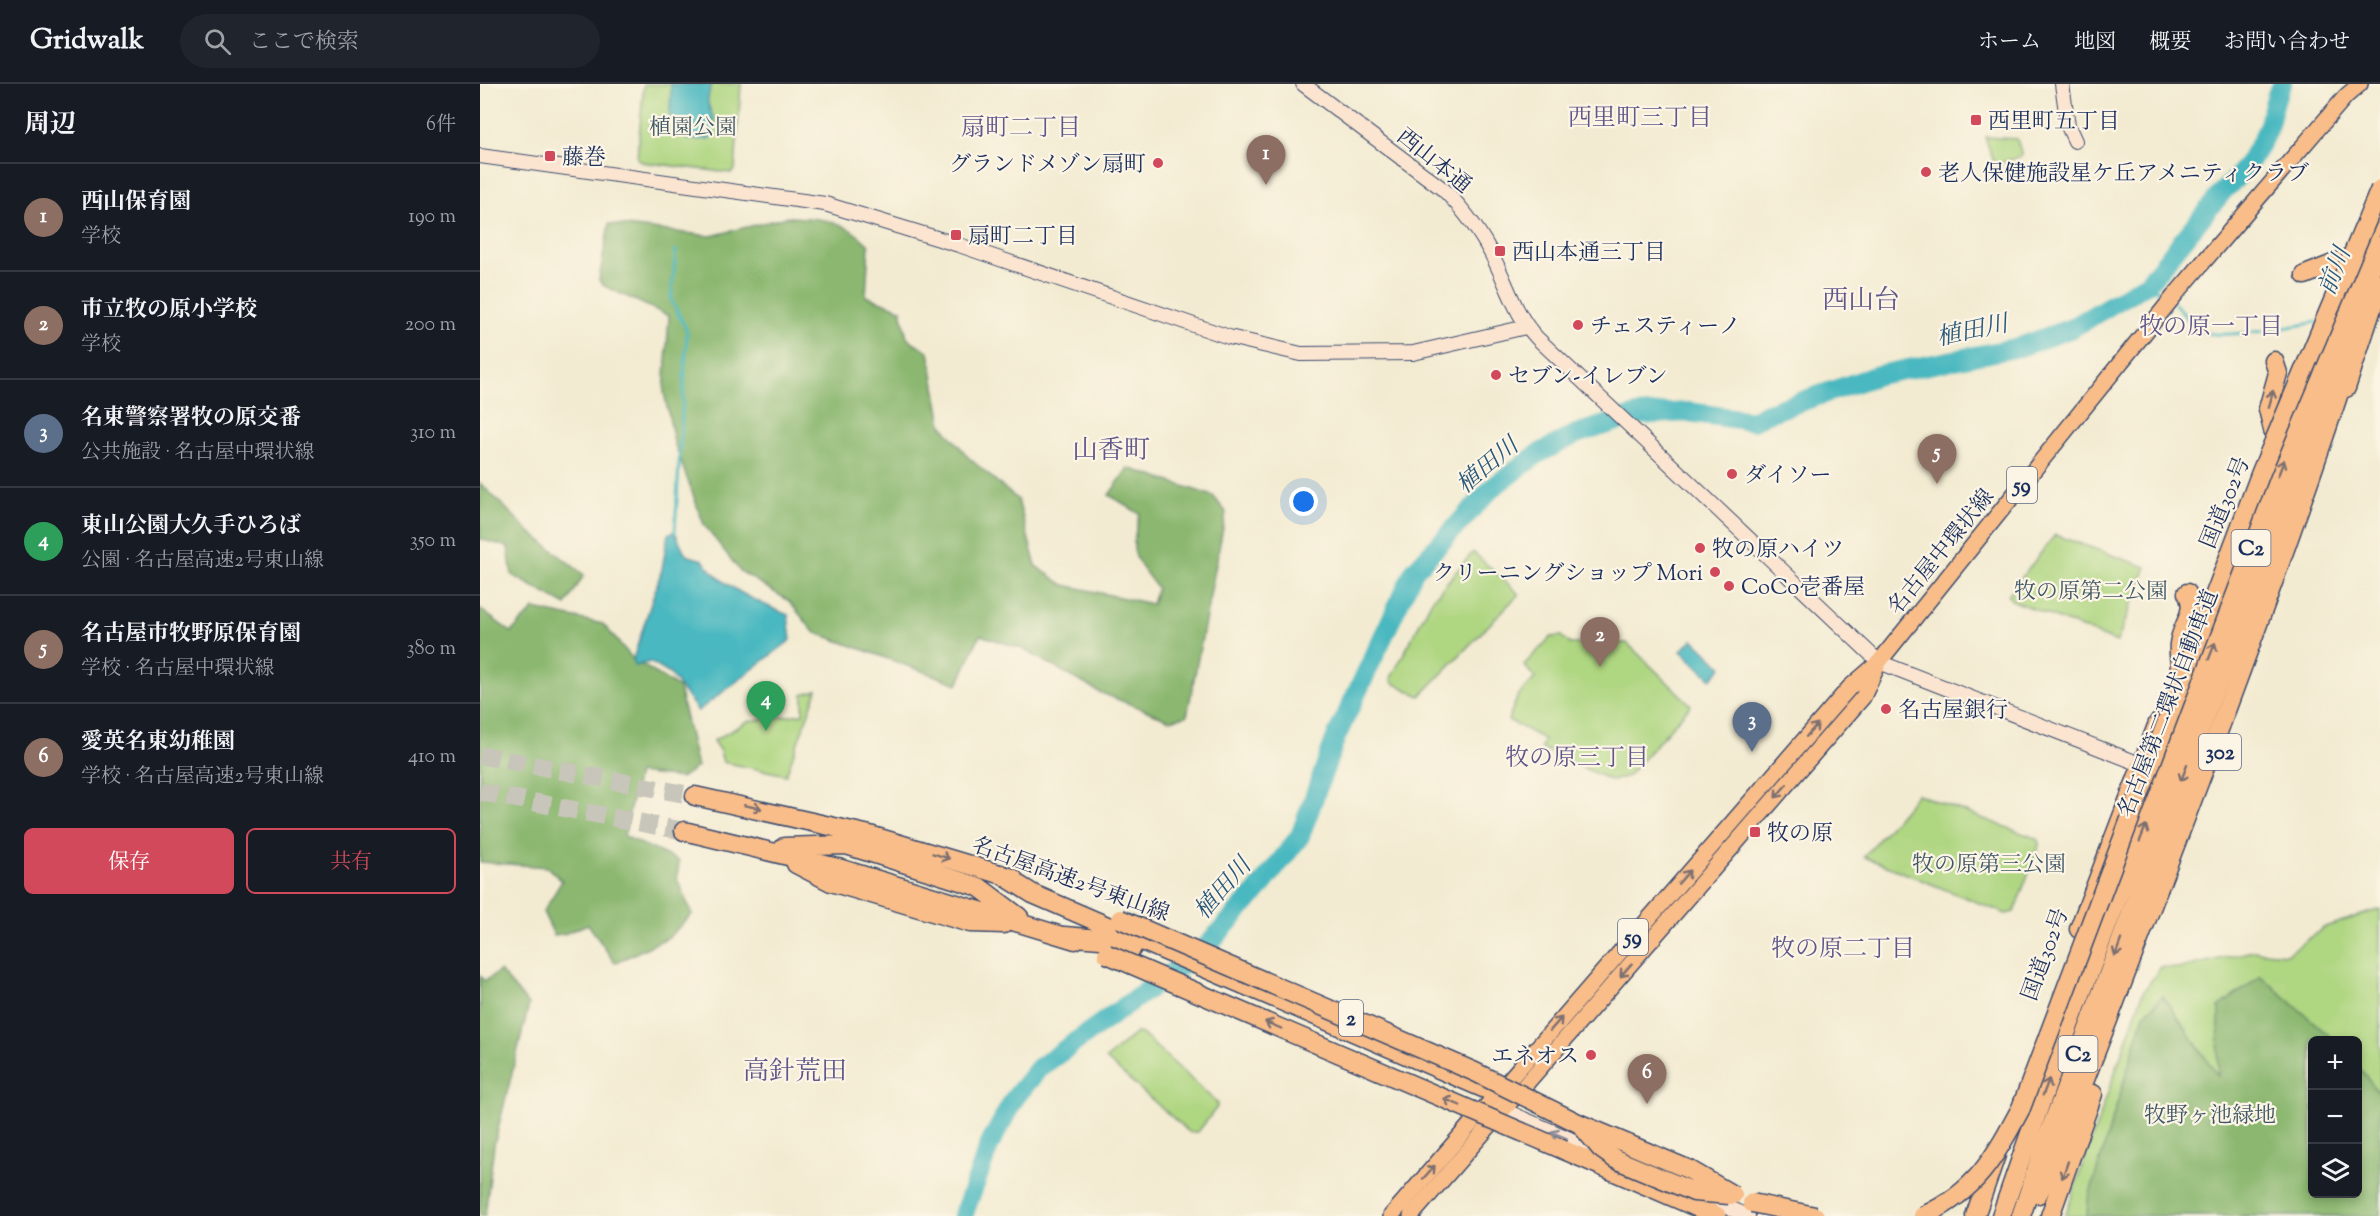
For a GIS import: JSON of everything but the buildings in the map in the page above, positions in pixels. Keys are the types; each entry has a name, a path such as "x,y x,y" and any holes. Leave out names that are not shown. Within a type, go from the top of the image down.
{"highway":[{"name":"国道302号","path":"1975,1216 2140,764 2380,177"},
{"path":"1923,1216 1947,1205 1970,1188 1996,1154 2021,1108 2261,472 2380,189"},
{"name":"名古屋第二環状自動車道","path":"2022,1216 2130,891 2380,208"},
{"name":"名古屋第二環状自動車道","path":"2001,1216 2033,1122 2130,891 2380,246"},
{"path":"2305,275 2348,258"},
{"path":"2022,1216 2031,1208 2054,1160 2146,920 2307,489 2380,267"},
{"name":"302","path":"2050,1216 2287,573 2380,284"},
{"path":"2274,361 2278,373 2268,409 2275,438"},
{"path":"2180,669 2179,643 2192,609 2192,601 2187,593"},
{"name":"名古屋高速2号東山線","path":"695,796 870,835 1001,874 1114,935 1564,1150"},
{"name":"名古屋高速2号東山線","path":"684,831 762,848 1064,936 1114,935 1475,1072 1578,1123 1618,1149 1696,1183 1733,1195 1750,1210"},
{"path":"1114,935 1501,1102"},
{"path":"1564,1150 1609,1179 1693,1216"},
{"path":"1564,1150 1717,1216"},
{"path":"1750,1210 1780,1216"},
{"path":"1750,1210 1815,1216"}],"main road":[{"name":"名古屋中環状線","path":"1411,1216 1501,1102 1850,687 1879,662 2175,295 2346,96 2360,84"},
{"name":"名古屋中環状線","path":"1391,1216 1501,1102"}],"street":[{"name":"西山本通","path":"1303,84 1436,183 1459,204 1486,243 1526,327"},
{"path":"2062,84 2068,126 2075,141"},
{"path":"480,156 825,204 959,245 1229,337 1301,354 1413,353 1526,327 1879,662 2140,764"},
{"path":"1501,1102 1750,1210"},
{"path":"1501,1102 1787,1216"}],"green space":[{"name":"植園公園","path":"644,84 741,84 735,170 731,173 641,162 637,158"},
{"path":"1985,137 2017,139 2022,156 1995,165"},
{"path":"787,217 821,219 841,225 860,236 869,245 866,296 901,309 907,338 929,352 942,425 969,458 1018,500 1036,566 1064,585 1152,604 1157,588 1138,561 1134,547 1140,514 1109,495 1128,468 1213,496 1226,512 1187,716 1170,720 1099,692 1023,649 980,635 958,684 814,632 789,601 740,571 704,525 674,442 664,392 669,316 604,286 599,280 609,224 711,236"},
{"path":"480,483 530,532 584,575 566,605 512,575 508,547 480,539"},
{"name":"牧の原第二公園","path":"2055,535 2146,567 2117,642 2011,600 2008,595"},
{"path":"1473,552 1519,594 1420,696 1393,683 1391,678 1432,600"},
{"path":"480,609 511,632 534,609 603,624 633,659 679,688 697,767 681,778 638,773 624,836 679,861 677,879 692,914 669,937 615,963 588,924 564,934 554,935 543,912 562,881 547,867 480,862"},
{"path":"1561,636 1570,644 1627,643 1691,705 1628,776 1612,781 1541,748 1544,739 1508,720 1518,696 1535,678 1524,665 1551,637"},
{"path":"817,690 786,775 723,762 720,751 713,741 748,721 803,714 803,694"},
{"name":"牧の原第三公園","path":"1917,794 2038,839 2039,845 2014,912 2006,914 1864,857"},
{"name":"牧野ヶ池緑地","path":"2380,909 2380,1216 2065,1216 2143,992 2161,967 2181,968 2253,951 2287,954 2325,927"},
{"path":"500,971 529,1005 494,1145 485,1216 480,1216 480,976 485,981"},
{"name":"牧野ヶ池緑地","path":"2261,976 2329,1036 2308,1036 2308,1198 2362,1198 2362,1071 2380,1095 2380,1216 2087,1216 2088,1200 2144,1015 2163,996 2218,1076 2219,1007"},
{"path":"1136,1033 1142,1034 1217,1103 1217,1107 1198,1132 1189,1132 1106,1059"}],"water":[{"path":"671,84 712,84 708,103 715,130 709,139 689,140 675,128 670,116"},
{"path":"675,532 686,555 703,560 719,578 741,593 788,615 791,640 698,711 670,674 650,662 635,666 633,659 662,569 668,534"},
{"path":"1693,639 1722,667 1711,679 1681,651"}],"waterway":[{"name":"植田川","path":"963,1216 990,1144 1014,1099 1039,1068 1203,950 1258,890 1300,836 1336,737 1414,571 1493,487 1538,454 1576,434 1637,415 1688,412 1753,421 1765,414 1878,375 2020,347 2072,328 2148,283 2250,160 2266,133 2275,99 2282,84"},
{"path":"675,532 687,331 671,299 676,250"},
{"name":"前川","path":"2148,283 2167,298"},
{"name":"前川","path":"2175,304 2194,326 2210,334 2240,334 2317,322"}],"tunnel":[{"path":"480,755 695,796"},
{"path":"480,792 684,831"}],"place":[{"name":"西里町五丁目","path":"1976,120"},
{"name":"藤巻","path":"550,156"},
{"name":"グランドメゾン扇町","path":"1158,163"},
{"name":"老人保健施設星ケ丘アメニティクラブ","path":"1926,172"},
{"name":"西山保育園","path":"1266,185"},
{"name":"扇町二丁目","path":"956,235"},
{"name":"西山本通三丁目","path":"1500,251"},
{"name":"チェスティーノ","path":"1578,325"},
{"name":"セブン-イレブン","path":"1496,375"},
{"name":"ダイソー","path":"1732,474"},
{"name":"名古屋市牧野原保育園","path":"1937,484"},
{"name":"牧の原ハイツ","path":"1700,548"},
{"name":"クリーニングショップ Mori","path":"1715,572"},
{"name":"CoCo壱番屋","path":"1729,586"},
{"name":"市立牧の原小学校","path":"1600,667"},
{"name":"名古屋銀行","path":"1886,709"},
{"name":"東山公園大久手ひろば","path":"766,731"},
{"name":"名東警察署牧の原交番","path":"1752,752"},
{"name":"牧の原","path":"1755,832"},
{"name":"エネオス","path":"1591,1055"},
{"name":"愛英名東幼稚園","path":"1647,1104"}],"district":[{"name":"西里町三丁目","path":"1640,117"},
{"name":"扇町二丁目","path":"1021,127"},
{"name":"西山台","path":"1861,299"},
{"name":"牧の原一丁目","path":"2211,326"},
{"name":"山香町","path":"1111,449"},
{"name":"牧の原三丁目","path":"1577,757"},
{"name":"牧の原二丁目","path":"1843,948"},
{"name":"高針荒田","path":"795,1070"}]}
